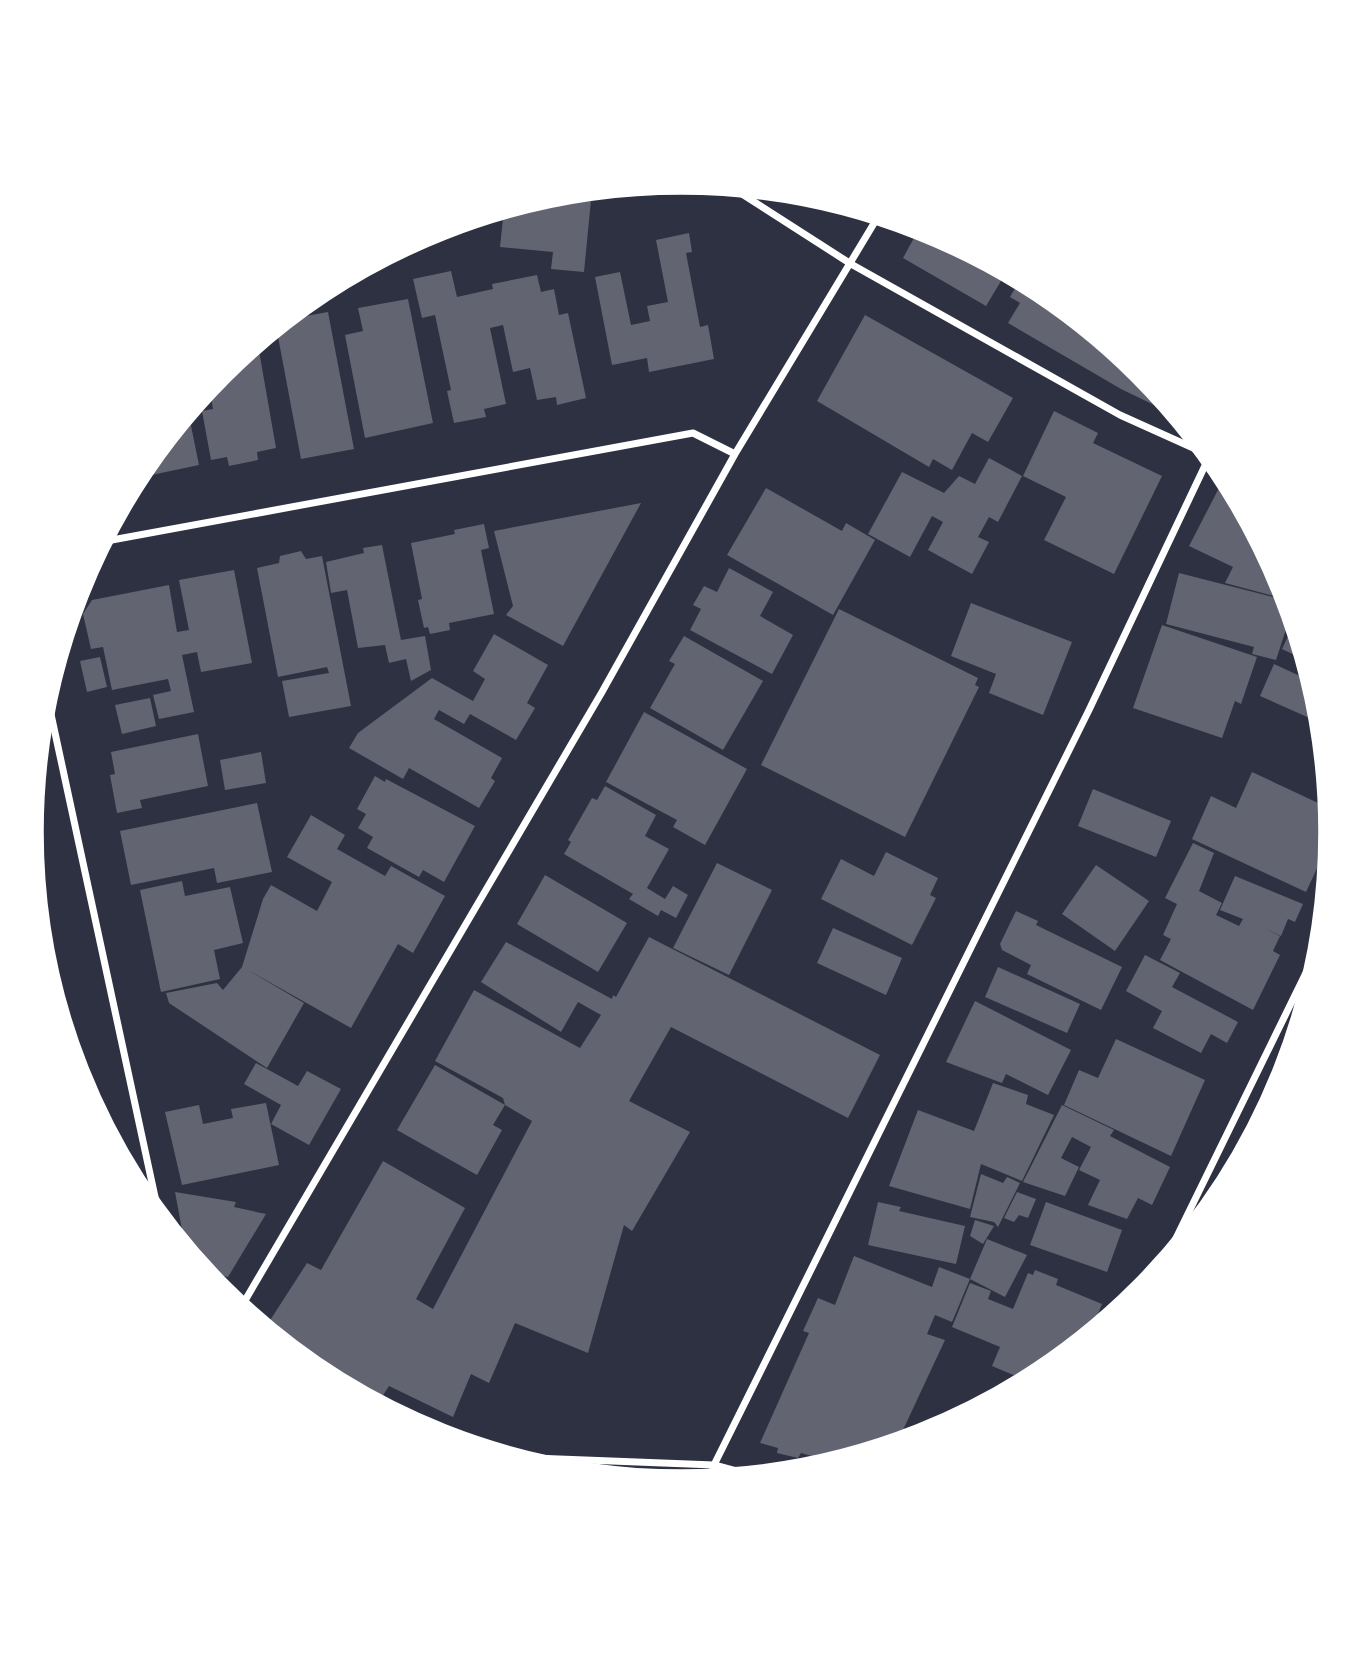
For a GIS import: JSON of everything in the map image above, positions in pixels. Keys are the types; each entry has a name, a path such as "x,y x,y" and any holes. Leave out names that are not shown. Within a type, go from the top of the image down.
{"street":[{"path":"745,196 851,264 1120,415 1192,448"},
{"path":"246,1300 602,691 735,454 874,223"},
{"path":"114,540 693,433 735,454"},
{"path":"712,1471 1206,467"},
{"path":"53,717 155,1194"},
{"path":"1177,1236 1304,976"},
{"path":"552,1459 714,1465 733,1470"}],"building":[{"path":"591,199 584,272 551,269 553,252 500,247 503,219"},
{"path":"689,233 692,252 686,253 700,327 708,325 714,359 649,372 647,358 612,365 595,277 620,272 631,325 650,321 647,306 668,302 656,240"},
{"path":"914,237 964,259 1002,280 986,306 903,258"},
{"path":"451,271 457,297 493,289 492,284 537,275 541,292 554,289 559,315 568,313 586,398 557,405 556,397 537,400 530,368 513,372 503,325 490,328 506,404 484,409 486,417 454,423 447,391 451,390 435,315 422,318 413,279"},
{"path":"1015,288 1071,325 1134,380 1158,407 1121,389 1008,323 1020,303 1010,297"},
{"path":"408,299 433,423 365,438 345,335 363,331 358,308"},
{"path":"328,312 354,449 301,459 278,337 304,316"},
{"path":"865,315 1013,398 988,442 972,433 952,470 933,459 929,467 817,401"},
{"path":"259,353 276,448 257,452 258,460 229,466 227,457 211,460 202,411 213,409 211,400"},
{"path":"1054,411 1098,433 1093,443 1162,476 1114,574 1044,540 1066,497 1023,476"},
{"path":"191,423 199,465 151,475"},
{"path":"989,458 1022,476 998,522 989,517 978,537 989,542 972,574 928,550 943,522 932,516 910,557 868,534 902,472 944,493 959,476 975,484"},
{"path":"1219,487 1255,550 1275,596 1225,583 1233,567 1189,546"},
{"path":"766,488 842,531 846,523 875,540 833,615 727,555"},
{"path":"641,503 563,646 506,615 513,606 494,531"},
{"path":"484,524 489,548 481,550 494,614 449,623 450,630 430,634 428,627 424,628 418,600 422,599 411,543 455,534 454,530"},
{"path":"382,545 401,640 425,636 431,670 411,681 406,659 389,663 385,645 358,648 347,590 331,593 326,562 364,553 363,548"},
{"path":"301,551 306,559 322,556 351,706 289,717 282,681 329,673 327,667 278,677 257,568 279,563 280,556"},
{"path":"729,568 773,592 760,616 793,635 772,674 690,630 701,609 693,605 704,586 717,592"},
{"path":"234,570 252,663 201,672 197,652 182,655 194,712 159,719 153,695 171,691 168,679 112,690 103,647 91,649 83,614 92,600 169,585 177,632 189,630 179,580"},
{"path":"1179,573 1276,598 1287,627 1276,660 1252,654 1254,647 1166,624"},
{"path":"971,603 1072,642 1043,715 989,693 996,674 951,656"},
{"path":"839,609 978,678 975,685 979,687 905,837 761,765"},
{"path":"1162,625 1257,657 1241,704 1235,701 1222,738 1133,708"},
{"path":"494,634 548,665 527,703 535,708 516,740 470,714 464,724 439,710 434,719 502,758 491,778 495,781 479,808 409,768 403,779 349,748 358,733 432,678 473,701 485,679 473,671"},
{"path":"1289,634 1296,656 1282,649"},
{"path":"684,636 763,681 723,750 650,708 675,664 669,661"},
{"path":"100,657 107,687 87,692 80,661"},
{"path":"1274,664 1301,677 1311,719 1260,696"},
{"path":"150,698 156,726 122,734 115,705"},
{"path":"644,712 747,769 705,845 673,827 677,820 606,782"},
{"path":"198,734 208,786 140,800 142,808 117,813 110,775 115,774 111,752"},
{"path":"261,752 266,783 225,790 220,760"},
{"path":"1252,772 1320,804 1320,861 1306,892 1192,839 1211,796 1236,808"},
{"path":"375,776 385,782 386,779 475,826 444,882 423,870 419,877 367,848 373,837 358,828 366,814 357,809"},
{"path":"605,786 656,815 645,836 669,849 647,888 665,899 673,886 688,895 676,918 661,910 658,916 629,899 633,894 564,854 571,842 568,840 592,798 597,800"},
{"path":"1093,789 1171,821 1156,857 1078,826"},
{"path":"257,803 272,872 217,883 214,868 131,885 120,831"},
{"path":"311,815 345,835 337,849 385,876 391,866 445,896 413,953 398,944 351,1028 246,969 304,1003 267,1068 169,1003 166,993 217,983 223,990 242,967 263,899 271,885 317,911 332,882 287,857"},
{"path":"1193,843 1214,853 1199,891 1222,903 1216,915 1239,926 1243,919 1220,910 1235,876 1303,904 1295,922 1288,919 1281,936 1266,929 1280,936 1273,951 1280,955 1253,1010 1160,960 1171,939 1163,935 1177,904 1165,898"},
{"path":"886,852 938,878 930,895 936,898 912,945 821,899 841,859 874,876"},
{"path":"717,863 772,890 729,975 673,948"},
{"path":"1096,865 1149,901 1115,951 1062,914"},
{"path":"545,875 627,923 598,972 517,924"},
{"path":"182,881 185,896 230,887 243,943 214,950 220,979 161,992 140,890"},
{"path":"1016,911 1038,921 1036,925 1122,967 1101,1010 1027,974 1031,965 1002,950 1000,944"},
{"path":"833,928 902,958 886,995 817,963"},
{"path":"649,937 880,1055 848,1118 671,1027 629,1101 690,1132 632,1231 624,1225 588,1353 515,1323 489,1383 471,1374 453,1417 389,1386 382,1397 326,1364 270,1321 307,1263 321,1270 383,1161 465,1208 416,1299 433,1309 532,1121 505,1105 503,1098 435,1061 474,990 580,1048 601,1015 578,1002 561,1032 481,982 506,942 612,999 613,995 616,997"},
{"path":"1145,955 1180,973 1172,987 1238,1022 1227,1043 1211,1034 1201,1053 1153,1028 1162,1011 1126,991"},
{"path":"998,967 1080,1004 1067,1033 985,997"},
{"path":"975,1001 1071,1050 1048,1095 1006,1074 1002,1083 946,1062"},
{"path":"1116,1039 1205,1080 1171,1156 1064,1105 1079,1070 1098,1078"},
{"path":"256,1063 298,1086 307,1071 341,1089 309,1145 271,1124 281,1105 244,1084"},
{"path":"435,1065 505,1105 493,1125 502,1130 477,1175 397,1130"},
{"path":"993,1083 1028,1095 1026,1104 1054,1115 1022,1181 981,1164 970,1209 889,1186 918,1110 974,1131"},
{"path":"266,1103 279,1165 182,1185 165,1112 199,1105 203,1124 233,1118 231,1109"},
{"path":"1062,1105 1114,1130 1110,1136 1170,1167 1152,1205 1138,1198 1127,1219 1088,1205 1100,1180 1079,1170 1091,1147 1072,1137 1061,1158 1079,1167 1065,1196 1023,1182"},
{"path":"981,1174 1003,1183 1007,1177 1020,1183 998,1227 994,1222 970,1217"},
{"path":"175,1192 236,1202 234,1207 266,1214 228,1277 220,1275 182,1232"},
{"path":"1017,1192 1036,1199 1028,1218 1019,1215 1014,1222 1004,1218"},
{"path":"878,1202 901,1207 899,1211 965,1226 956,1264 868,1245"},
{"path":"1046,1202 1122,1230 1107,1272 1030,1245"},
{"path":"975,1220 994,1226 983,1244 970,1236"},
{"path":"987,1239 1027,1255 1005,1297 970,1279"},
{"path":"854,1256 932,1287 939,1267 970,1279 952,1322 935,1315 927,1334 945,1340 902,1432 817,1457 801,1453 798,1458 777,1453 778,1448 760,1443 809,1333 803,1331 818,1298 835,1305"},
{"path":"1035,1270 1058,1279 1056,1285 1102,1304 1096,1319 1071,1340 1017,1376 992,1366 1000,1347 952,1327 970,1283 991,1291 988,1299 1013,1309 1028,1273 1033,1275"}]}
